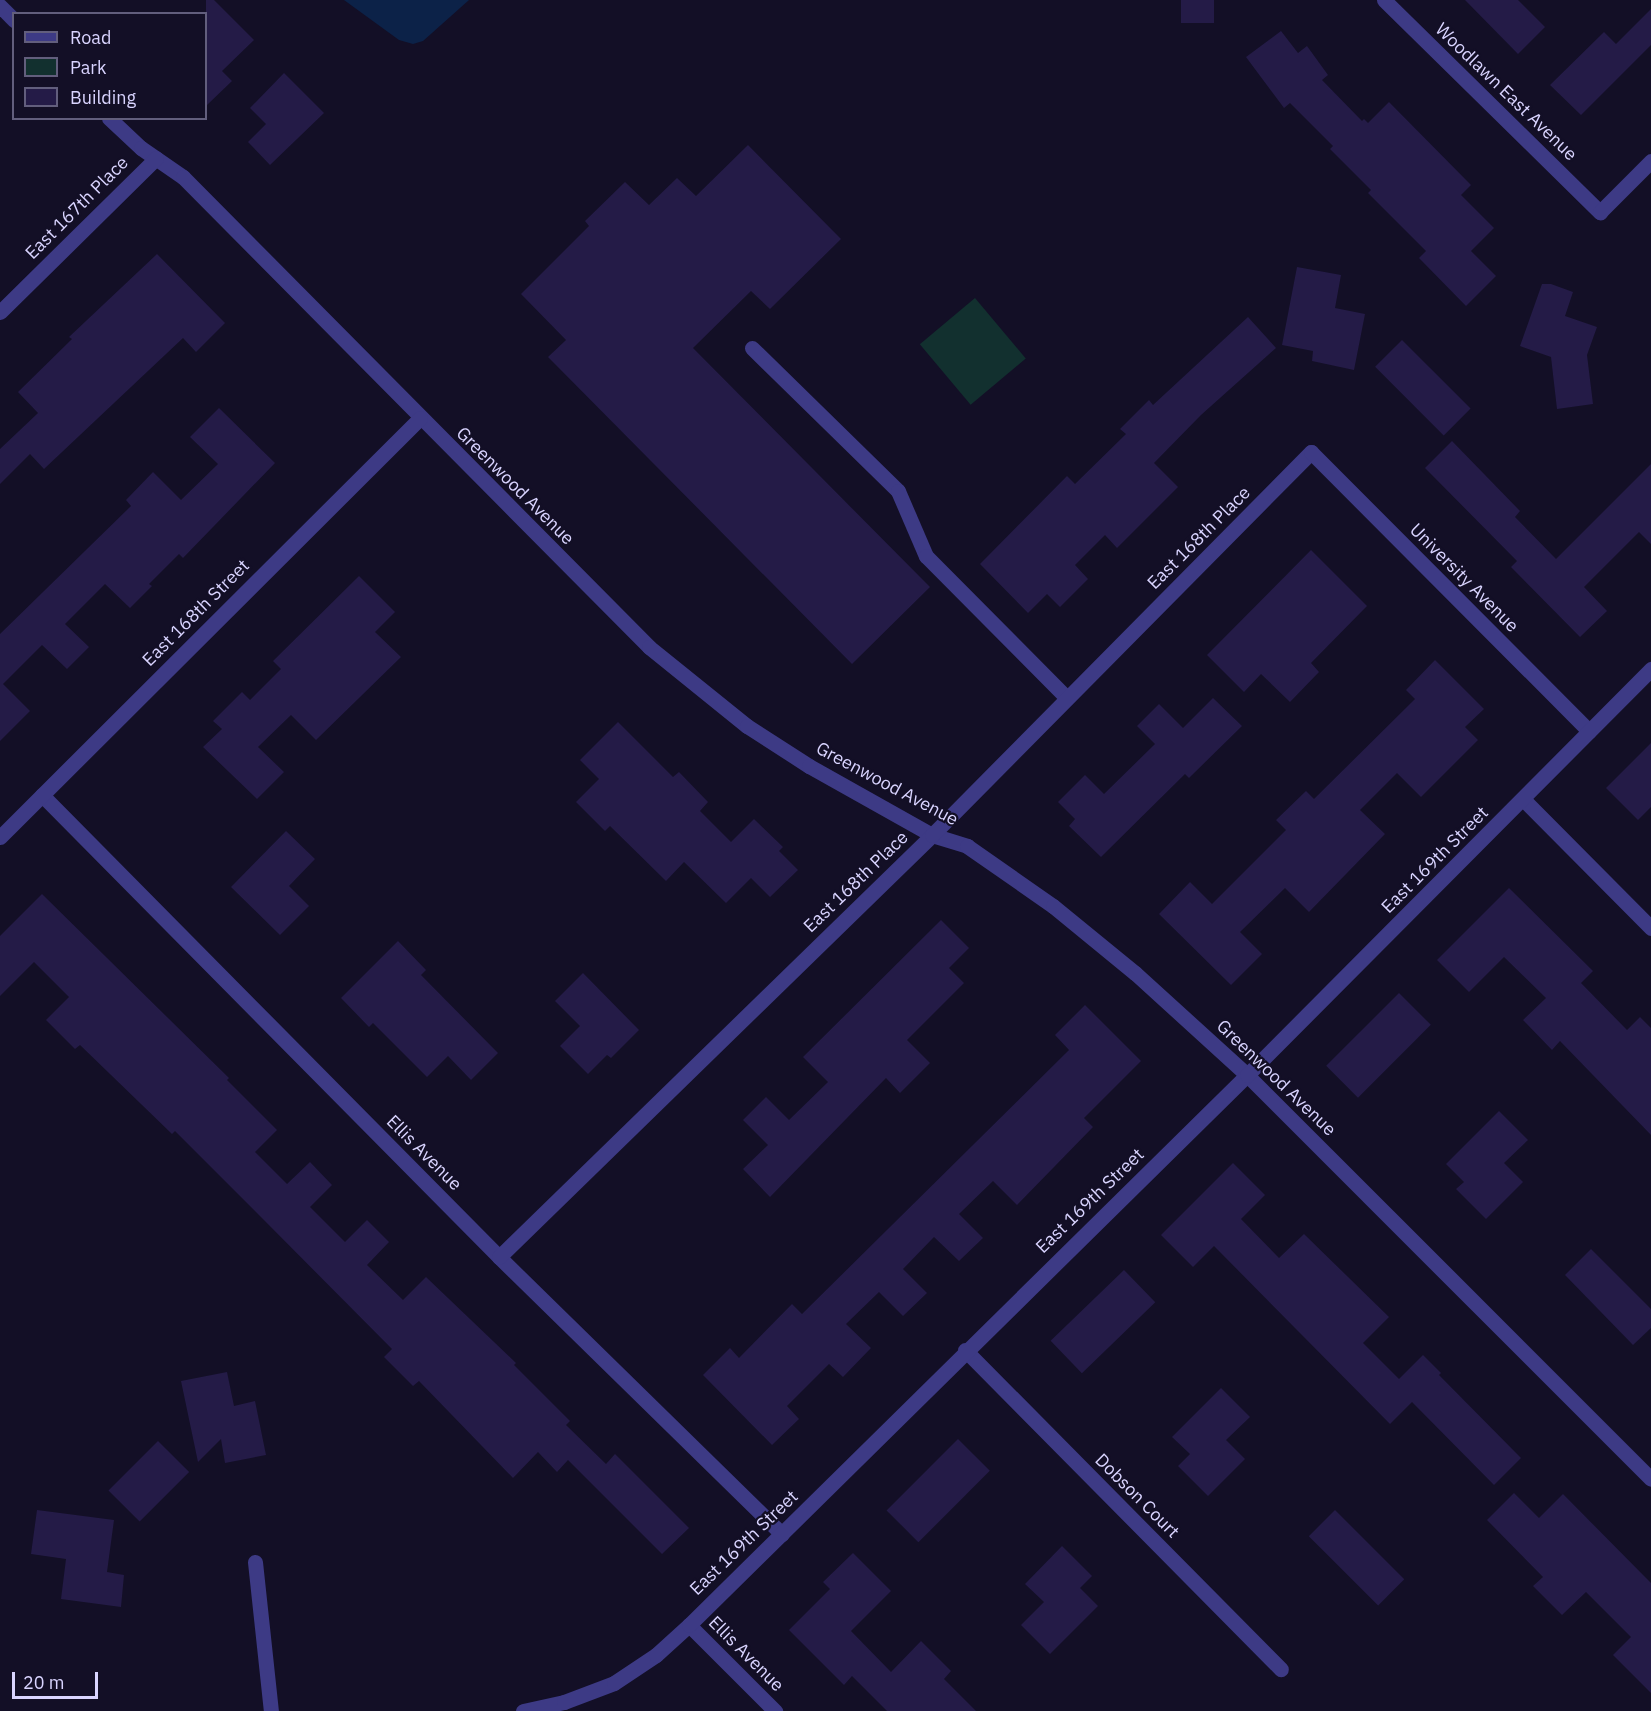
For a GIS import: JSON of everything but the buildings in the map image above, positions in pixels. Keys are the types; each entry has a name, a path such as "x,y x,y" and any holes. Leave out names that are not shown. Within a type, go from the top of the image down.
{"street":[{"name":"Woodlawn East Avenue","path":"1384,0 1600,212 1651,161"},
{"path":"0,6 12,18"},
{"name":"Greenwood Avenue","path":"111,120 141,148 183,177 599,598 666,661 747,726 809,766 932,834 967,846 1053,906 1135,973 1247,1075 1651,1479"},
{"name":"East 167th Place","path":"0,312 156,158"},
{"path":"752,348 898,492 926,556 1067,698"},
{"name":"East 168th Street","path":"0,837 420,418"},
{"name":"East 168th Place","path":"499,1257 932,834 1311,452"},
{"name":"University Avenue","path":"1311,452 1589,731"},
{"name":"East 169th Street","path":"523,1711 564,1702 614,1683 656,1655 689,1625 965,1350 1247,1075 1651,669"},
{"name":"Ellis Avenue","path":"42,795 499,1257 782,1534"},
{"path":"1523,799 1651,928"},
{"name":"Dobson Court","path":"965,1350 1281,1669"},
{"path":"255,1562 271,1711"},
{"name":"Ellis Avenue","path":"689,1625 775,1711"}],"green space":[{"path":"975,298 1026,359 971,405 920,344"}],"water":[{"path":"344,0 469,0 423,41 413,44 399,40"}]}
